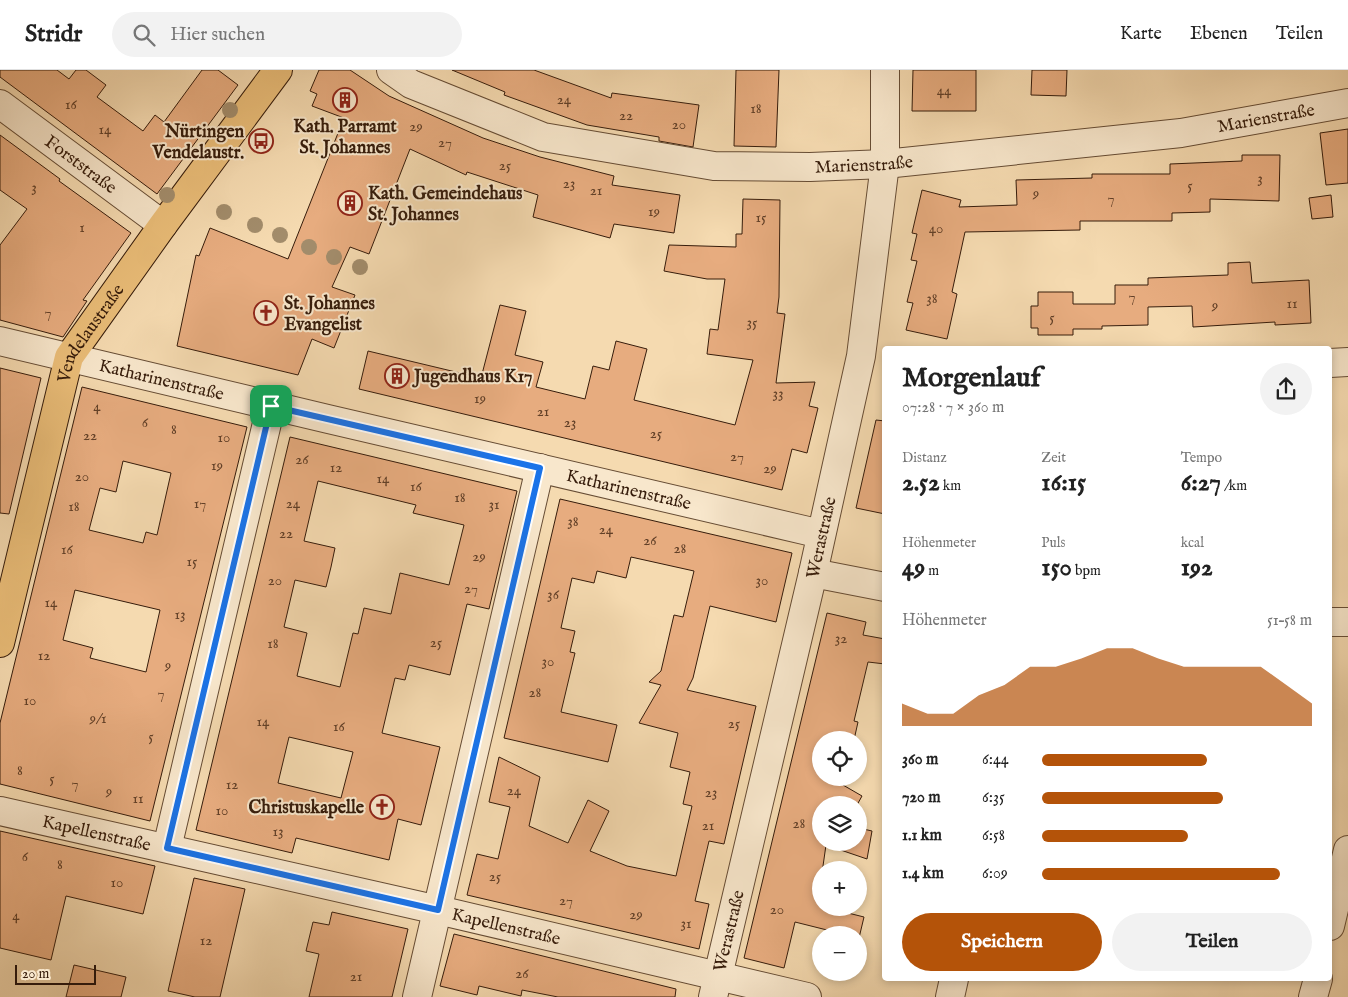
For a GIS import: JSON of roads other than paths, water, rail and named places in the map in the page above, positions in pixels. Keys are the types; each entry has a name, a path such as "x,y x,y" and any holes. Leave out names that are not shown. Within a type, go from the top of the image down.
{"main road":[{"name":"Vendelaustraße","path":"0,643 69,357 163,224 278,70"}],"street":[{"name":"Marienstraße","path":"391,70 411,84 543,137 714,166 810,167 885,164 1181,133 1348,103"},
{"name":"Werastraße","path":"715,986 821,534 873,357 885,164 885,70"},
{"name":"Forststraße","path":"0,104 163,224"},
{"name":"Katharinenstraße","path":"0,341 821,534"},
{"path":"1332,363 1348,362"},
{"path":"167,848 271,406"},
{"path":"417,997 540,468"},
{"path":"813,573 882,586"},
{"path":"1332,622 1348,622"},
{"name":"Kapellenstraße","path":"0,811 438,910 715,986 807,997"},
{"path":"1332,918 1348,850"},
{"path":"950,997 954,981"},
{"path":"1313,997 1317,981"}],"place":[{"name":"Kath. Parramt St. Johannes","path":"345,100"},
{"name":"Nürtingen Vendelaustr.","path":"261,141"},
{"name":"Kath. Gemeindehaus St. Johannes","path":"350,203"},
{"name":"St. Johannes Evangelist","path":"266,313"},
{"name":"Jugendhaus K17","path":"397,376"},
{"name":"Christuskapelle","path":"382,807"}]}
